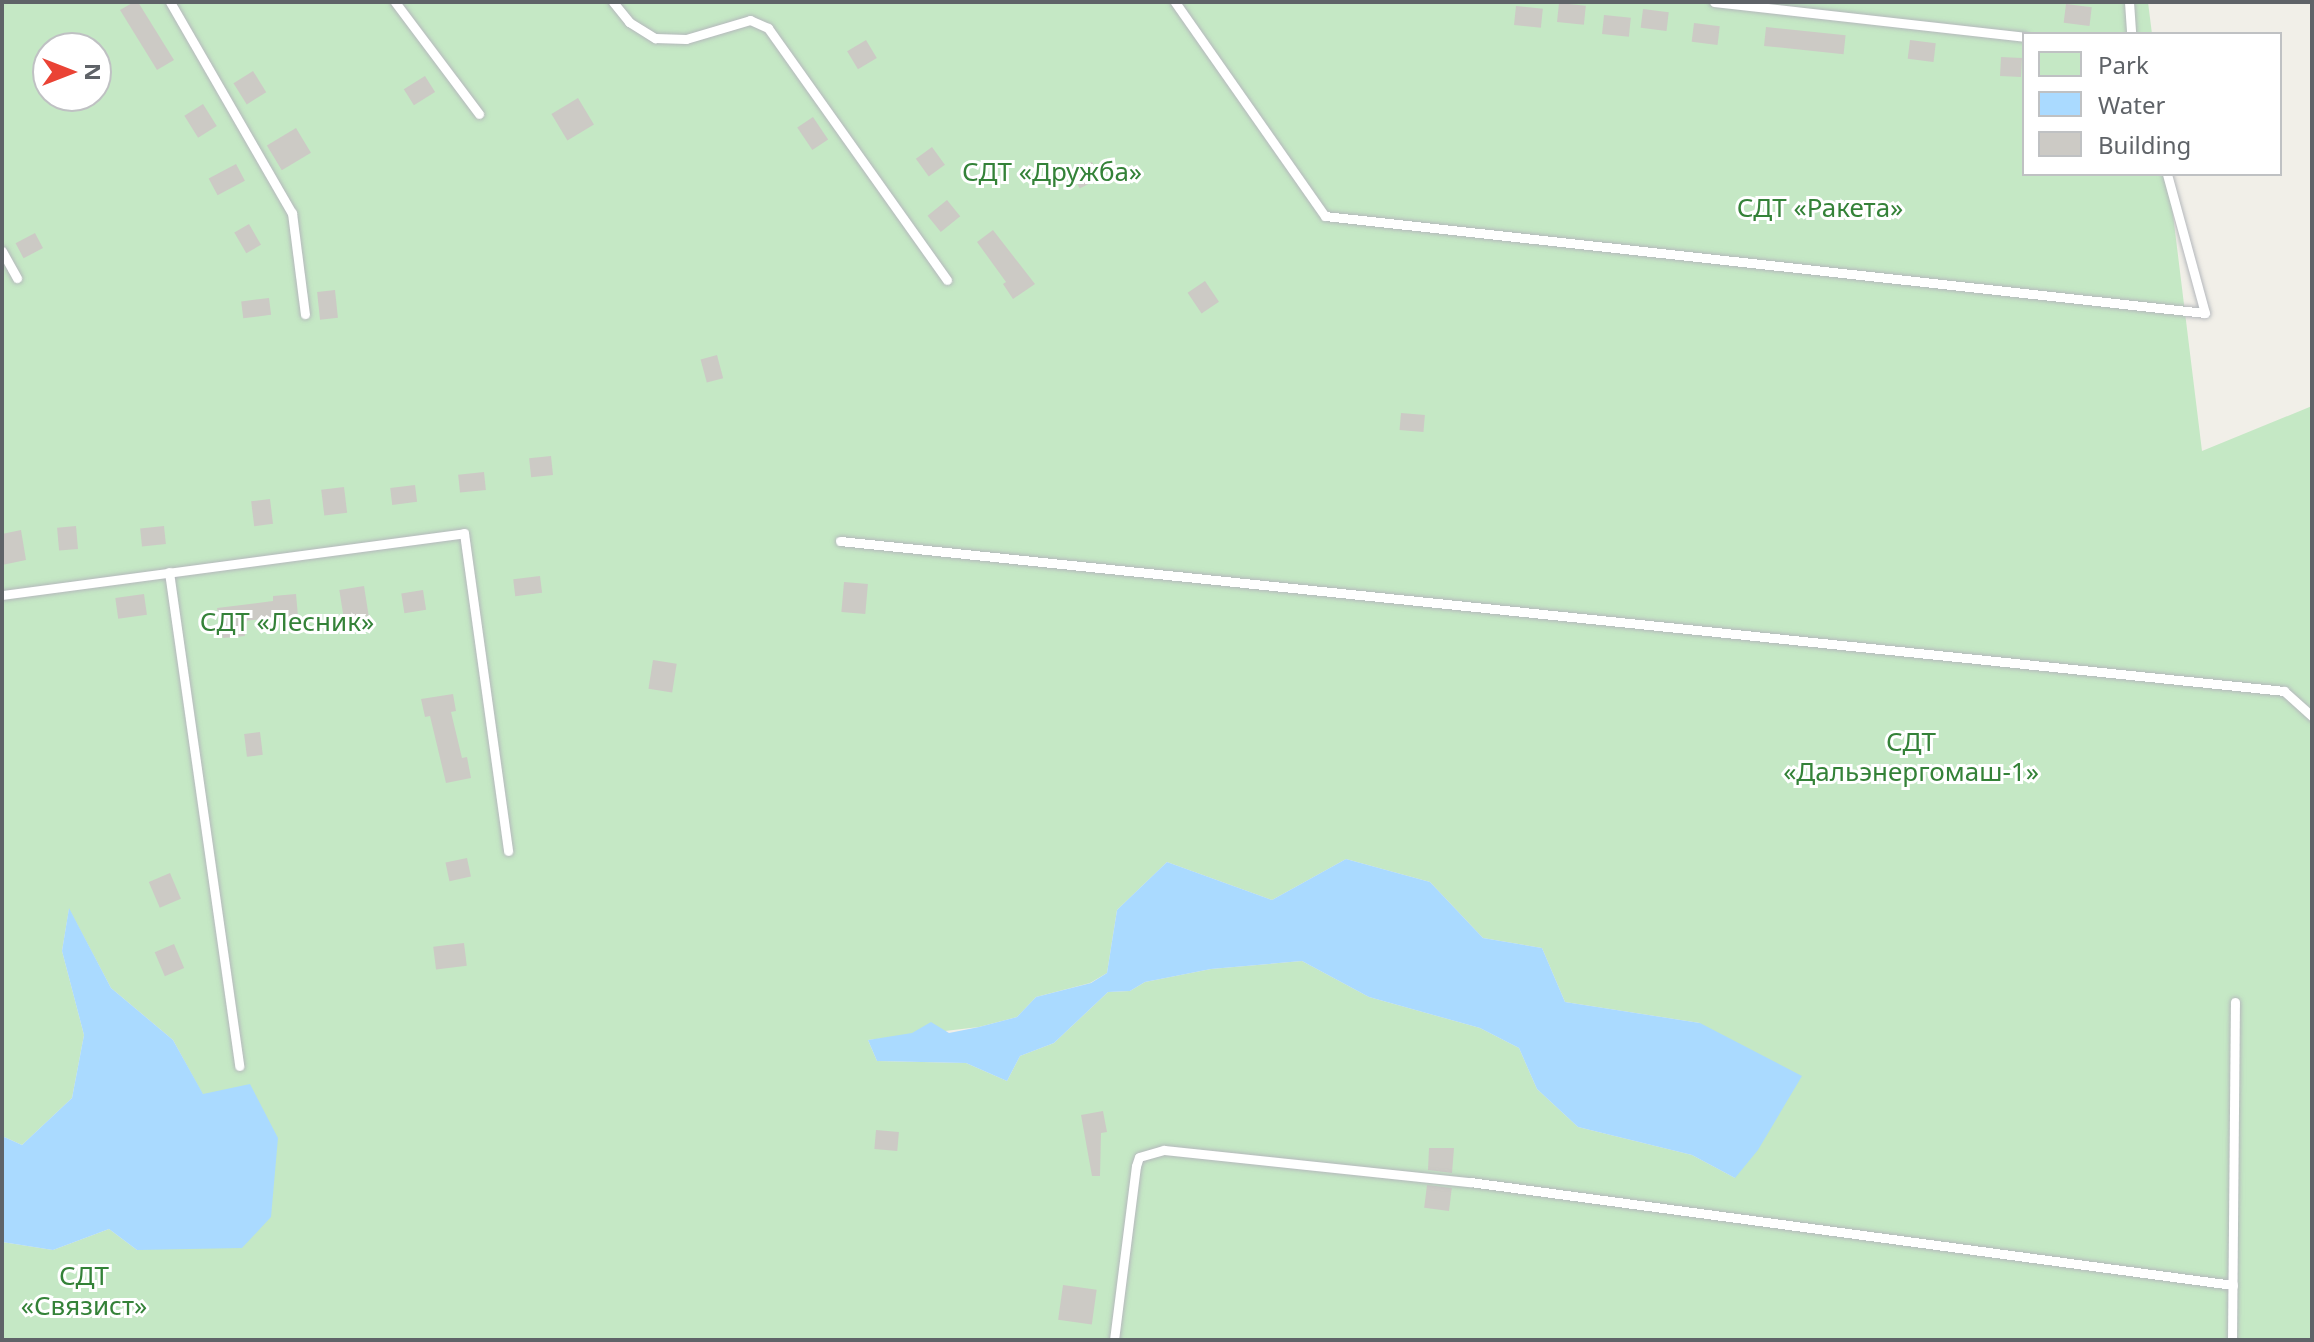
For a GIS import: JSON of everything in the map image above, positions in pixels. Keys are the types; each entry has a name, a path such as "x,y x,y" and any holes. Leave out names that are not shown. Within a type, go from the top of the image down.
{"lane":[{"path":"170,2 292,213 305,314"},
{"path":"395,2 479,114"},
{"path":"613,2 629,22 655,38 686,39 750,20 768,28 947,280"},
{"path":"1175,2 1325,216 2205,313 2168,176"},
{"path":"1714,2 2022,37"},
{"path":"2129,2 2131,32"},
{"path":"2,251 17,278"},
{"path":"2,595 464,533 508,851"},
{"path":"840,541 2284,691 2312,716"},
{"path":"169,572 239,1066"},
{"path":"2232,1340 2235,1002"},
{"path":"1114,1340 1139,1157 1164,1150 1470,1182 2233,1285"}],"green space":[{"path":"2,2 2148,2 2152,32 2022,32 2022,176 2168,176 2202,451 2312,406 2312,1340 2,1340 2,1242 53,1250 109,1229 137,1250 203,1095 173,1040 111,988 69,909 62,951 84,1035 72,1098 22,1145 2,1136","holes":["1346,859 1430,882 1483,938 1542,948 1565,1002 1700,1023 1735,1178 1692,1155 1578,1127 1537,1089 1519,1048 1480,1028 1369,997 1302,961 1211,969 1145,982 1130,991 1108,992 1054,1043 1020,1056 1007,1081 966,1063 877,1061 868,1040 979,1027 1017,1017 1036,997 1090,983 1107,973 1117,910 1167,862 1272,900"]}],"water":[{"path":"1346,859 1430,882 1483,938 1542,948 1565,1002 1700,1023 1802,1076 1758,1150 1735,1178 1692,1155 1578,1127 1537,1089 1519,1048 1480,1028 1369,997 1302,961 1211,969 1145,982 1130,991 1108,992 1054,1043 1020,1056 1007,1081 966,1063 877,1061 868,1040 912,1033 931,1022 949,1033 979,1027 1017,1017 1036,997 1091,983 1107,973 1117,910 1167,862 1272,900"},
{"path":"69,908 111,988 173,1040 203,1094 250,1084 278,1138 271,1217 242,1248 137,1250 109,1229 53,1250 2,1242 2,1136 22,1145 72,1098 84,1035 62,951"}],"building":[{"path":"138,2 174,60 157,70 120,10"},
{"path":"1559,3 1586,6 1584,25 1557,22"},
{"path":"2066,4 2092,7 2089,26 2064,23"},
{"path":"1516,6 1543,9 1541,28 1514,25"},
{"path":"1643,9 1669,12 1666,31 1641,28"},
{"path":"1604,15 1631,18 1629,37 1602,34"},
{"path":"1694,23 1720,26 1717,45 1692,42"},
{"path":"1766,27 1846,35 1844,54 1764,46"},
{"path":"866,40 877,58 858,69 847,51"},
{"path":"1910,40 1936,43 1933,62 1908,59"},
{"path":"2001,57 2022,58 2021,77 2000,76"},
{"path":"253,71 266,92 247,104 233,83"},
{"path":"425,76 435,92 414,105 404,89"},
{"path":"578,98 594,125 567,141 551,114"},
{"path":"203,104 217,126 198,138 184,116"},
{"path":"813,117 828,139 812,150 797,128"},
{"path":"296,128 311,153 282,170 267,146"},
{"path":"932,147 945,165 929,177 916,159"},
{"path":"1092,162 1100,178 1080,188 1072,172"},
{"path":"236,164 245,181 218,195 209,179"},
{"path":"947,200 960,216 941,232 928,216"},
{"path":"249,224 261,245 246,253 234,232"},
{"path":"993,230 1035,284 1013,299 1003,284 1006,282 977,242"},
{"path":"35,233 43,248 24,258 16,243"},
{"path":"1205,281 1219,302 1202,313 1188,293"},
{"path":"335,290 338,318 320,320 317,292"},
{"path":"269,298 271,315 243,318 241,301"},
{"path":"717,355 723,378 707,383 701,359"},
{"path":"1401,413 1425,415 1423,432 1400,430"},
{"path":"551,456 553,475 531,477 529,458"},
{"path":"484,472 486,490 460,493 458,475"},
{"path":"415,485 417,502 392,505 390,488"},
{"path":"344,487 347,513 324,516 321,490"},
{"path":"270,499 273,524 254,526 251,501"},
{"path":"76,526 78,549 59,551 57,528"},
{"path":"164,526 166,544 142,546 140,529"},
{"path":"21,530 26,560 2,565 2,534"},
{"path":"540,576 542,593 515,596 513,579"},
{"path":"844,582 868,584 865,614 841,612"},
{"path":"364,586 369,616 344,620 339,590"},
{"path":"423,590 426,610 404,613 401,593"},
{"path":"144,594 147,615 118,619 115,598"},
{"path":"296,594 298,616 243,621 245,636 223,638 217,608 273,601 273,596"},
{"path":"653,660 677,664 672,692 648,689"},
{"path":"453,694 456,711 451,712 462,758 467,757 471,778 446,783 430,716 425,717 421,699"},
{"path":"260,732 263,755 247,757 244,734"},
{"path":"467,858 471,877 449,881 445,863"},
{"path":"170,873 181,899 160,908 149,882"},
{"path":"464,943 467,966 436,970 433,947"},
{"path":"174,944 184,968 165,976 155,952"},
{"path":"1103,1111 1107,1132 1101,1133 1100,1176 1092,1176 1081,1115"},
{"path":"876,1130 899,1132 897,1151 874,1149"},
{"path":"1429,1148 1454,1148 1452,1173 1428,1170"},
{"path":"1427,1185 1452,1188 1449,1211 1424,1208"},
{"path":"1063,1285 1097,1290 1092,1324 1058,1320"}],"park label":[{"name":"СДТ «Дружба»","path":"1052,172"},
{"name":"СДТ «Ракета»","path":"1820,208"},
{"name":"СДТ «Лесник»","path":"287,622"},
{"name":"СДТ «Дальэнергомаш-1»","path":"1911,757"},
{"name":"СДТ «Связист»","path":"84,1291"}]}
